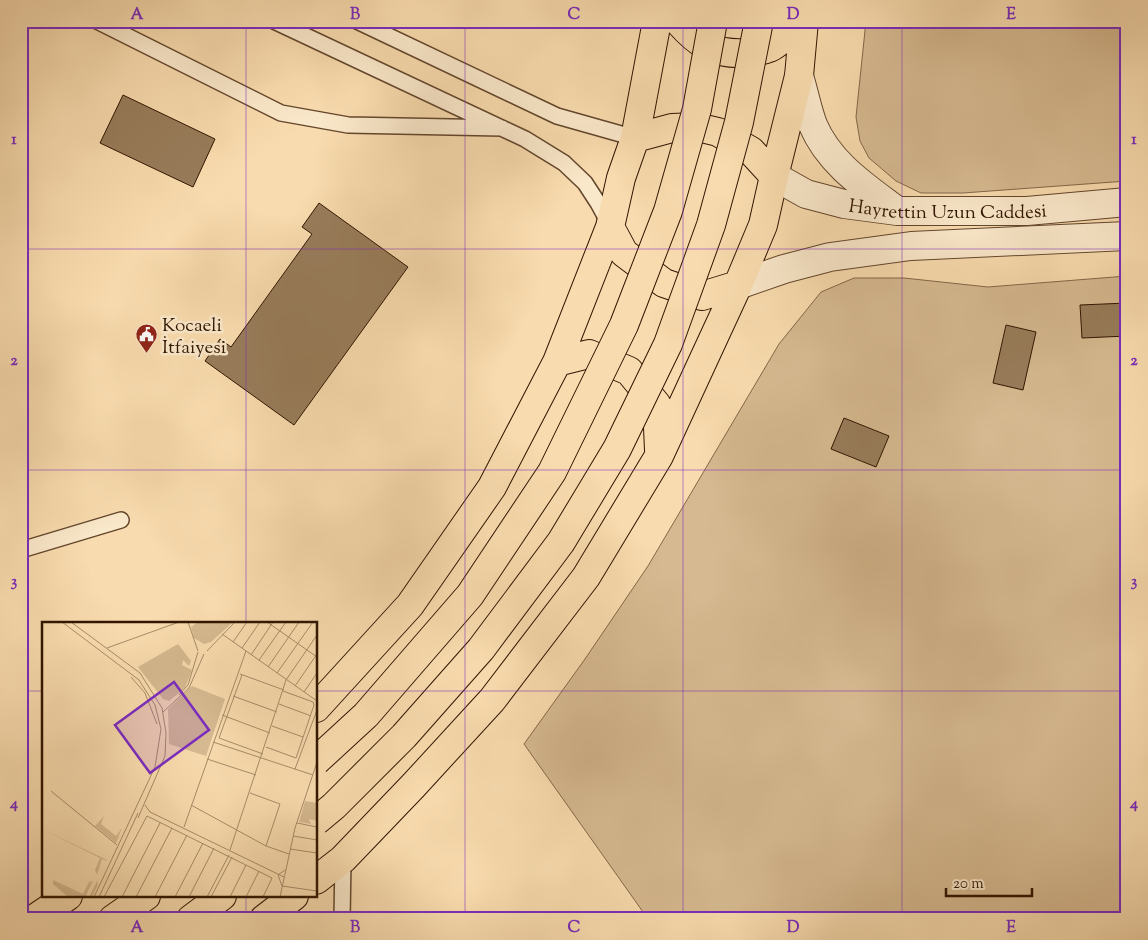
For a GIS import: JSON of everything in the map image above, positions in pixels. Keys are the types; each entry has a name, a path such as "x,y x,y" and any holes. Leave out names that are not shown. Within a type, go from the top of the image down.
{"main road":[{"path":"318,706 410,605 492,487 557,362 610,227 621,178 635,138 657,21"},
{"path":"678,21 690,36 711,49 730,54 770,48 803,21"},
{"path":"318,759 366,715 470,595 552,472 624,325 668,211 697,109 713,21"},
{"path":"318,819 334,806 404,736 481,649 562,542 617,449 668,344 711,225 746,94 759,21"},
{"path":"318,878 343,859 492,700 586,577 659,456 738,285 763,225 799,76 803,21"},
{"path":"635,138 672,128 697,127 718,132 751,150 774,176"},
{"path":"610,227 624,253 664,283 702,296 738,285"},
{"path":"557,362 589,354 629,371 658,405 659,456"},
{"path":"34,919 65,898"},
{"path":"113,919 143,898"},
{"path":"190,919 219,898"},
{"path":"264,919 291,898"}],"street":[{"path":"799,76 813,125 828,152 854,178 898,211"},
{"name":"Hayrettin Uzun Caddesi","path":"774,176 806,194 844,204 898,211 1027,211 1127,202"},
{"path":"738,285 784,269 830,257 910,246 1127,236"}],"lane":[{"path":"97,21 281,113 348,125 502,128"},
{"path":"274,21 525,139 564,163 585,183 610,227"},
{"path":"357,21 558,116 635,138"},
{"path":"21,550 121,520"},
{"path":"342,919 343,859"}],"shaded area":[{"path":"866,21 1127,21 1127,181 963,193 921,193 896,181 869,158 860,141 856,117"},
{"path":"1127,276 1127,919 648,919 524,744 648,566 779,344 821,292 854,278 904,278 988,287"}],"building":[{"path":"123,95 215,139 193,187 100,143"},
{"path":"319,203 408,267 294,425 205,361 220,339 231,347 312,234 302,227"},
{"path":"1127,303 1127,336 1082,338 1080,305"},
{"path":"1006,325 1036,332 1023,390 993,383"},
{"path":"844,418 889,436 876,467 831,449"}],"place":[{"name":"Kocaeli İtfaiyesi","path":"146,354"}]}
